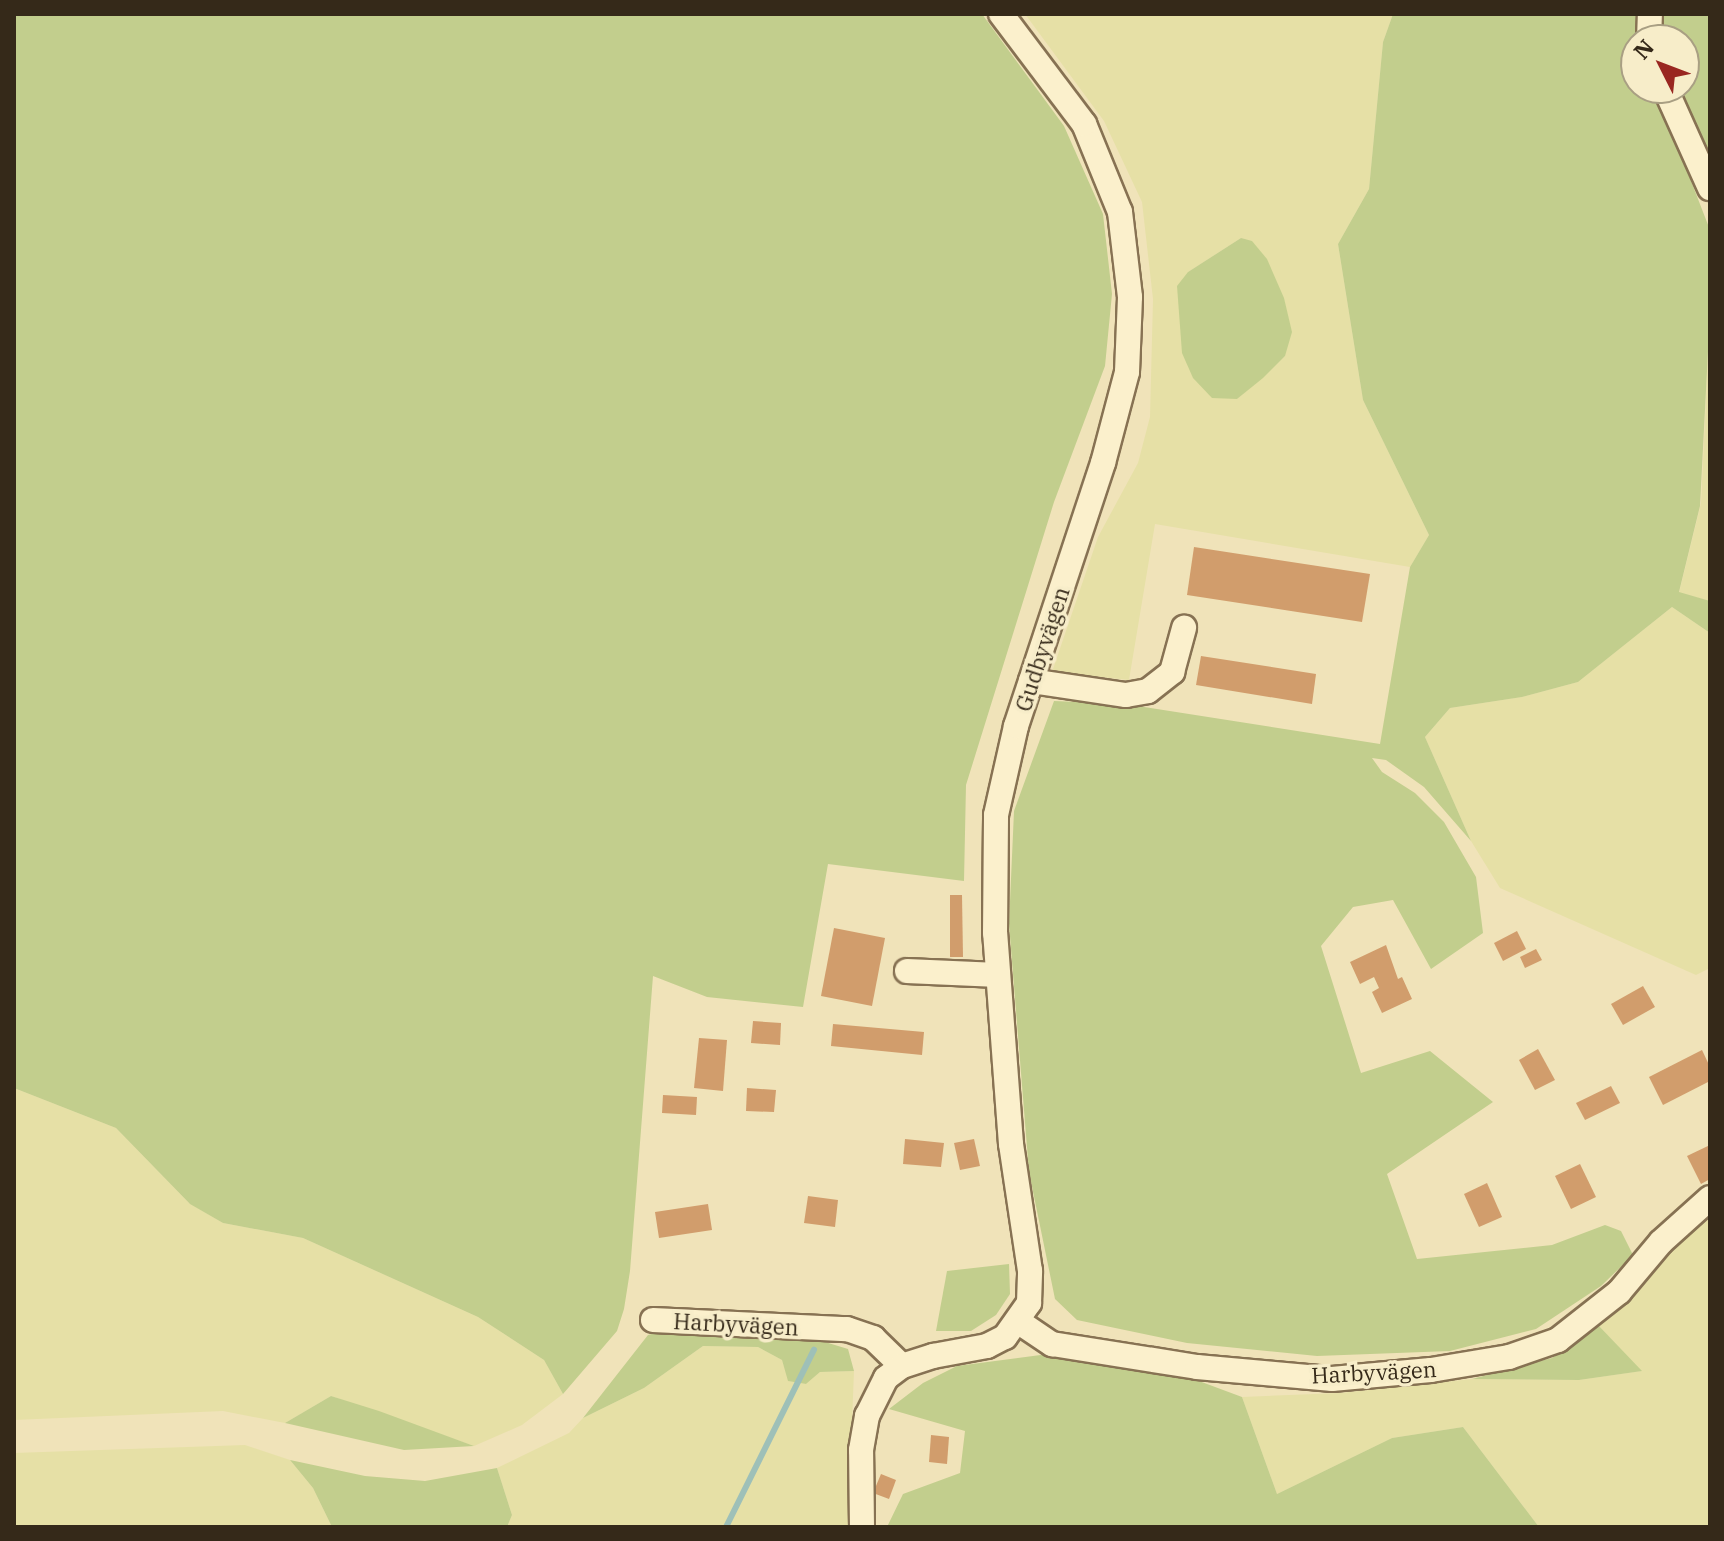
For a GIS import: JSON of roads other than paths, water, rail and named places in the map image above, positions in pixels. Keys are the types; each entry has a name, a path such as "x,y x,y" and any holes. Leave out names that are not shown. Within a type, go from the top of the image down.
{"street":[{"name":"Gudbyvägen","path":"1001,14 1084,124 1120,212 1130,297 1127,372 1103,463 1005,765 996,815 998,975 1011,1144 1030,1271 1029,1303 1019,1322"},
{"path":"1672,104 1710,188"},
{"path":"1031,681 1126,695 1148,691 1172,672 1184,628"},
{"path":"907,971 998,975"},
{"name":"Harbyvägen","path":"1019,1322 1052,1344 1197,1367 1332,1379 1431,1370 1509,1357 1558,1340 1570,1331 1619,1292 1661,1242 1710,1198"},
{"name":"Harbyvägen","path":"653,1320 847,1329 873,1338 902,1366"},
{"path":"862,1527 861,1450 867,1416 886,1378 902,1366 933,1356 987,1346 1005,1337 1019,1322"}],"waterway":[{"path":"726,1527 814,1350"}]}
